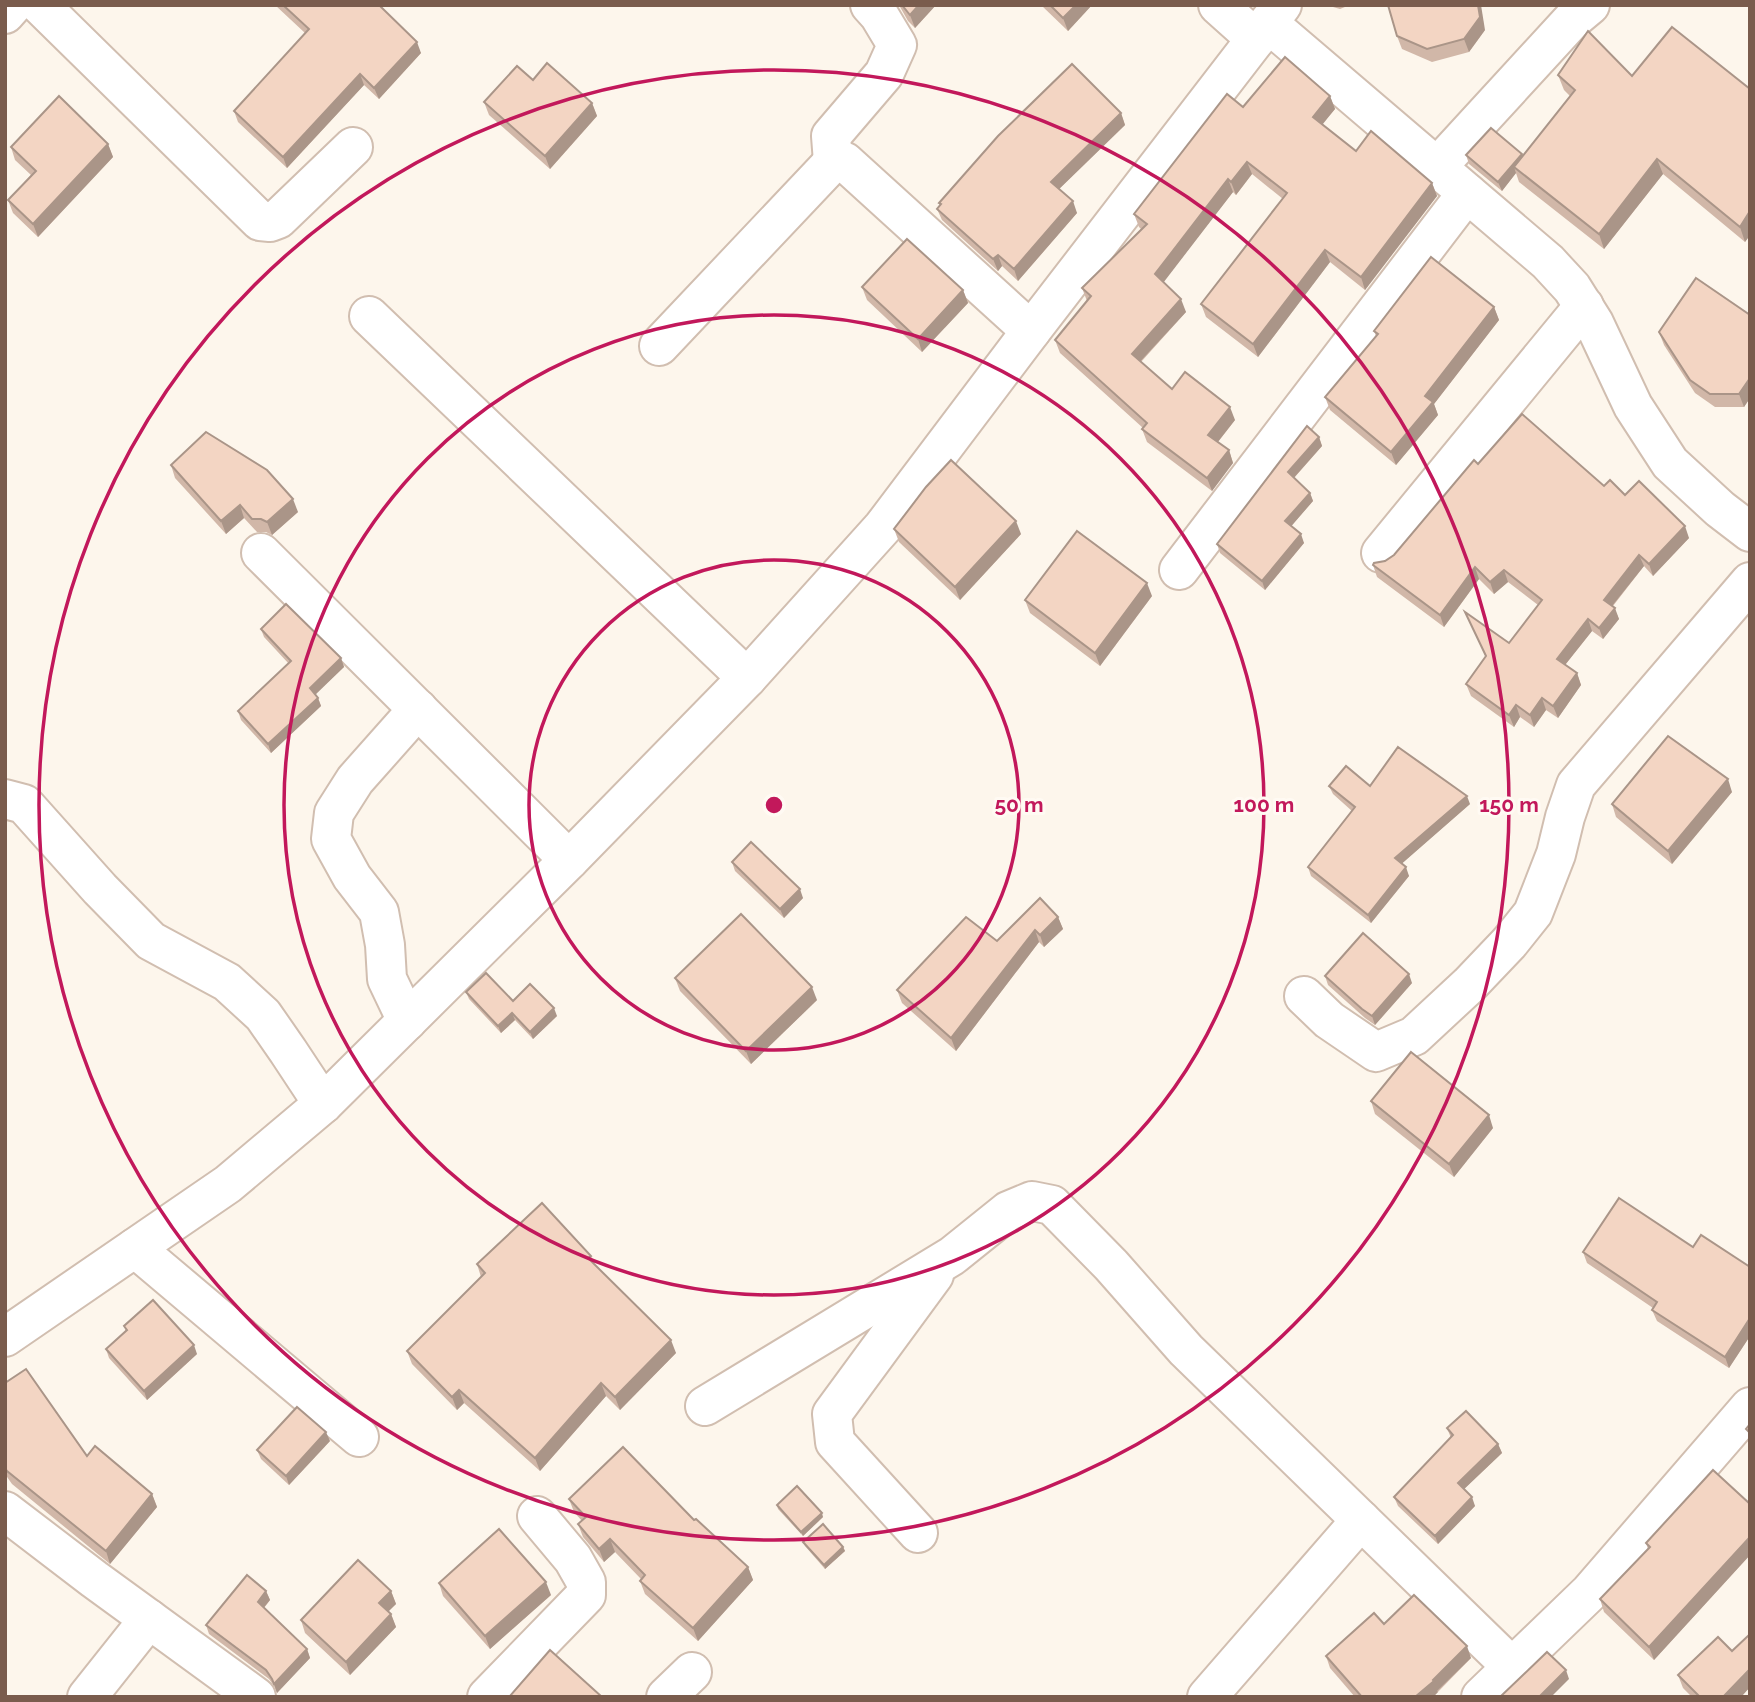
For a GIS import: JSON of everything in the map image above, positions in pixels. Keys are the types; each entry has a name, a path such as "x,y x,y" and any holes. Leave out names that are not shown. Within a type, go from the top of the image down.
{"street":[{"path":"5,13 13,5"},
{"path":"40,5 260,220 270,222 278,219 353,147"},
{"path":"833,162 831,136 884,74 897,45 870,5"},
{"path":"1218,5 1269,23 1548,262 1572,288 1584,306 1633,406 1670,463 1720,509 1748,527"},
{"path":"1437,167 1572,20 1590,5"},
{"path":"5,1337 228,1184 323,1104 569,860 747,678 883,527 1269,23"},
{"path":"659,345 833,162 845,162 1031,331"},
{"path":"1180,570 1467,192"},
{"path":"1381,553 1584,306"},
{"path":"369,316 747,678"},
{"path":"261,553 569,860"},
{"path":"1304,996 1329,1020 1376,1052 1414,1036 1469,985 1533,913 1556,853 1576,786 1750,582"},
{"path":"407,1021 387,979 379,912 352,877 331,839 334,813 355,780 418,709"},
{"path":"5,799 24,804 151,941 227,982 262,1015 323,1104"},
{"path":"705,1406 946,1259 1008,1211 1032,1201 1052,1205 1111,1265 1186,1350 1512,1667"},
{"path":"135,1248 359,1437"},
{"path":"918,1533 835,1441 832,1414 946,1259"},
{"path":"1481,1697 1590,1592 1750,1406"},
{"path":"5,1511 256,1697"},
{"path":"486,1697 586,1595 586,1582 573,1559 537,1516"},
{"path":"1207,1697 1361,1520"},
{"path":"88,1697 149,1619"}],"building":[{"path":"283,5 379,5 417,42 374,88 360,74 283,157 234,111 309,29"},
{"path":"902,5 919,5 910,15"},
{"path":"1050,5 1076,5 1063,18"},
{"path":"1388,5 1478,5 1480,17 1464,39 1427,49 1397,36"},
{"path":"1672,27 1750,89 1750,211 1740,227 1657,159 1599,234 1514,167 1575,90 1558,75 1588,31 1632,76"},
{"path":"1285,57 1330,96 1313,117 1356,151 1371,131 1432,183 1361,277 1325,250 1253,344 1201,304 1287,193 1247,162 1231,182 1228,179 1155,274 1181,299 1132,354 1172,389 1185,372 1230,407 1208,435 1229,450 1207,478 1142,429 1147,423 1055,340 1091,296 1082,288 1147,224 1134,214 1227,94 1243,107"},
{"path":"547,63 592,103 545,156 484,102 517,66 533,80"},
{"path":"1072,64 1121,113 1051,182 1073,201 1014,269 998,255 993,259 937,209 941,204 939,203 998,136"},
{"path":"59,96 108,144 33,224 8,200 36,171 11,147"},
{"path":"1491,128 1522,154 1498,182 1466,155"},
{"path":"907,239 963,290 918,339 862,287"},
{"path":"1431,257 1494,307 1425,396 1433,402 1391,452 1325,397 1378,334 1374,331"},
{"path":"1696,278 1750,315 1750,378 1739,394 1710,394 1690,380 1659,332"},
{"path":"1522,414 1604,486 1610,480 1625,495 1639,481 1685,526 1649,564 1639,555 1604,600 1615,608 1599,628 1588,619 1557,659 1577,673 1553,706 1542,698 1530,715 1516,705 1509,715 1466,684 1486,656 1465,612 1509,643 1542,600 1504,570 1490,582 1475,567 1440,615 1373,565 1394,555 1474,460 1478,464"},
{"path":"1307,426 1319,437 1288,472 1310,493 1285,521 1301,534 1262,581 1217,544"},
{"path":"206,432 267,470 293,499 267,522 252,519 240,505 221,521 171,465"},
{"path":"951,460 1016,521 955,587 894,529"},
{"path":"1077,531 1147,583 1095,653 1025,600"},
{"path":"286,604 341,658 310,688 318,698 268,744 238,711 291,661 261,629"},
{"path":"1668,736 1728,779 1668,851 1612,804"},
{"path":"1398,747 1467,796 1395,858 1406,867 1368,915 1308,867 1355,807 1329,786 1346,766 1370,786"},
{"path":"751,842 800,889 780,909 732,862"},
{"path":"1040,898 1058,917 1040,935 1035,930 951,1038 897,990 966,917 997,941"},
{"path":"741,914 812,987 746,1051 675,978"},
{"path":"1363,933 1409,974 1372,1016 1325,976"},
{"path":"486,973 513,1001 530,984 554,1008 530,1032 512,1013 498,1026 466,992"},
{"path":"1411,1052 1489,1115 1449,1164 1371,1101"},
{"path":"1619,1198 1693,1247 1701,1235 1750,1267 1750,1318 1725,1357 1652,1310 1657,1302 1583,1252"},
{"path":"542,1203 591,1256 588,1258 671,1340 615,1397 601,1383 535,1458 459,1390 452,1397 407,1351 485,1273 477,1264"},
{"path":"153,1300 194,1345 144,1391 106,1349 127,1330 124,1326"},
{"path":"26,1369 87,1456 95,1446 152,1494 106,1551 5,1468 5,1383"},
{"path":"297,1407 326,1432 286,1476 257,1450"},
{"path":"1466,1411 1498,1444 1458,1483 1472,1497 1435,1536 1394,1497 1453,1435 1447,1428"},
{"path":"623,1447 694,1520 748,1567 693,1628 640,1581 645,1575 610,1539 599,1549 578,1524 586,1517 569,1499"},
{"path":"1713,1470 1750,1504 1750,1537 1649,1647 1600,1599 1650,1547 1646,1543"},
{"path":"797,1486 822,1513 801,1532 777,1505"},
{"path":"823,1524 843,1547 824,1565 803,1542"},
{"path":"499,1529 546,1582 485,1636 439,1583"},
{"path":"358,1560 391,1591 379,1603 391,1614 346,1662 301,1620"},
{"path":"247,1575 266,1591 258,1602 307,1649 274,1684 266,1670 206,1625"},
{"path":"1414,1595 1467,1646 1415,1697 1362,1697 1326,1656 1374,1613 1384,1624"},
{"path":"1750,1634 1750,1669 1723,1697 1700,1697 1678,1675 1718,1637 1732,1651"},
{"path":"550,1650 602,1697 509,1697"},
{"path":"1547,1652 1566,1670 1539,1697 1500,1697"}]}
